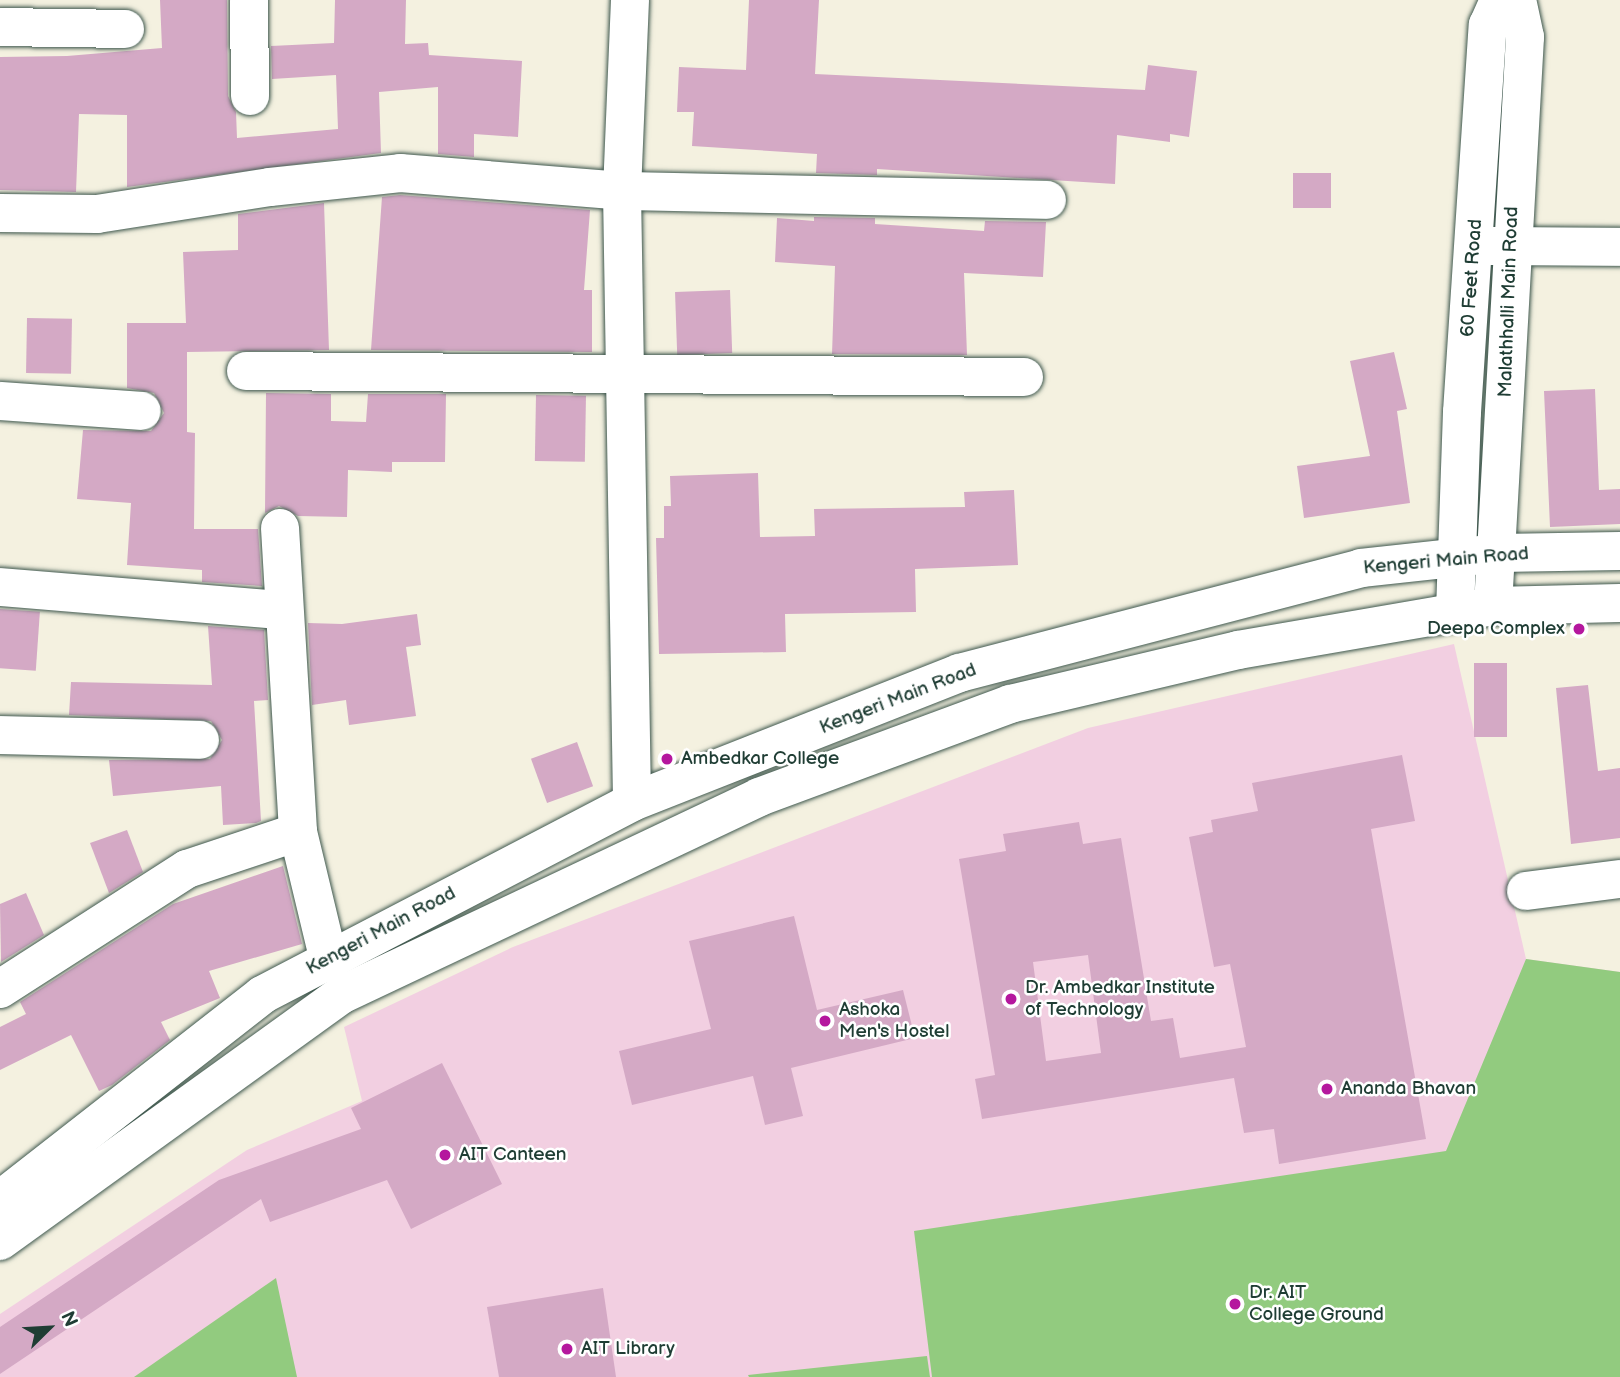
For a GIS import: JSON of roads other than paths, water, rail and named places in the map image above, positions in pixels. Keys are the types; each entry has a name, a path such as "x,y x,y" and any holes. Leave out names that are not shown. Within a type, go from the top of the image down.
{"main road":[{"path":"249,0 250,96"},
{"path":"630,0 622,191 632,802"},
{"name":"60 Feet Road","path":"1455,611 1458,558 1492,246 1488,25 1499,0"},
{"name":"Malathhalli Main Road","path":"1493,606 1499,553 1492,246 1525,37 1517,0"},
{"path":"0,27 76,14 125,29"},
{"path":"0,213 97,214 270,187 400,173 622,191 1047,200"},
{"path":"1492,246 1620,247"},
{"path":"246,371 1024,377"},
{"path":"0,401 142,411"},
{"path":"280,528 282,610 298,832 328,957"},
{"name":"Kengeri Main Road","path":"0,1200 262,995 328,957 632,802 959,673 1361,568 1499,553 1620,551"},
{"path":"0,587 282,610"},
{"name":"Kengeri Main Road","path":"0,1241 344,994 759,797 1010,704 1238,650 1493,606 1620,603"},
{"path":"0,735 200,740"},
{"path":"0,989 187,869 298,832"},
{"path":"1526,891 1620,879"},
{"path":"262,995 283,1036"}],"place":[{"name":"Deepa Complex","path":"1579,629"},
{"name":"Ambedkar College","path":"667,759"},
{"name":"Dr. Ambedkar Institute of Technology","path":"1011,999"},
{"name":"Ashoka Men's Hostel","path":"825,1021"},
{"name":"Ananda Bhavan","path":"1327,1089"},
{"name":"AIT Canteen","path":"445,1155"},
{"name":"Dr. AIT College Ground","path":"1235,1304"},
{"name":"AIT Library","path":"567,1349"}]}
